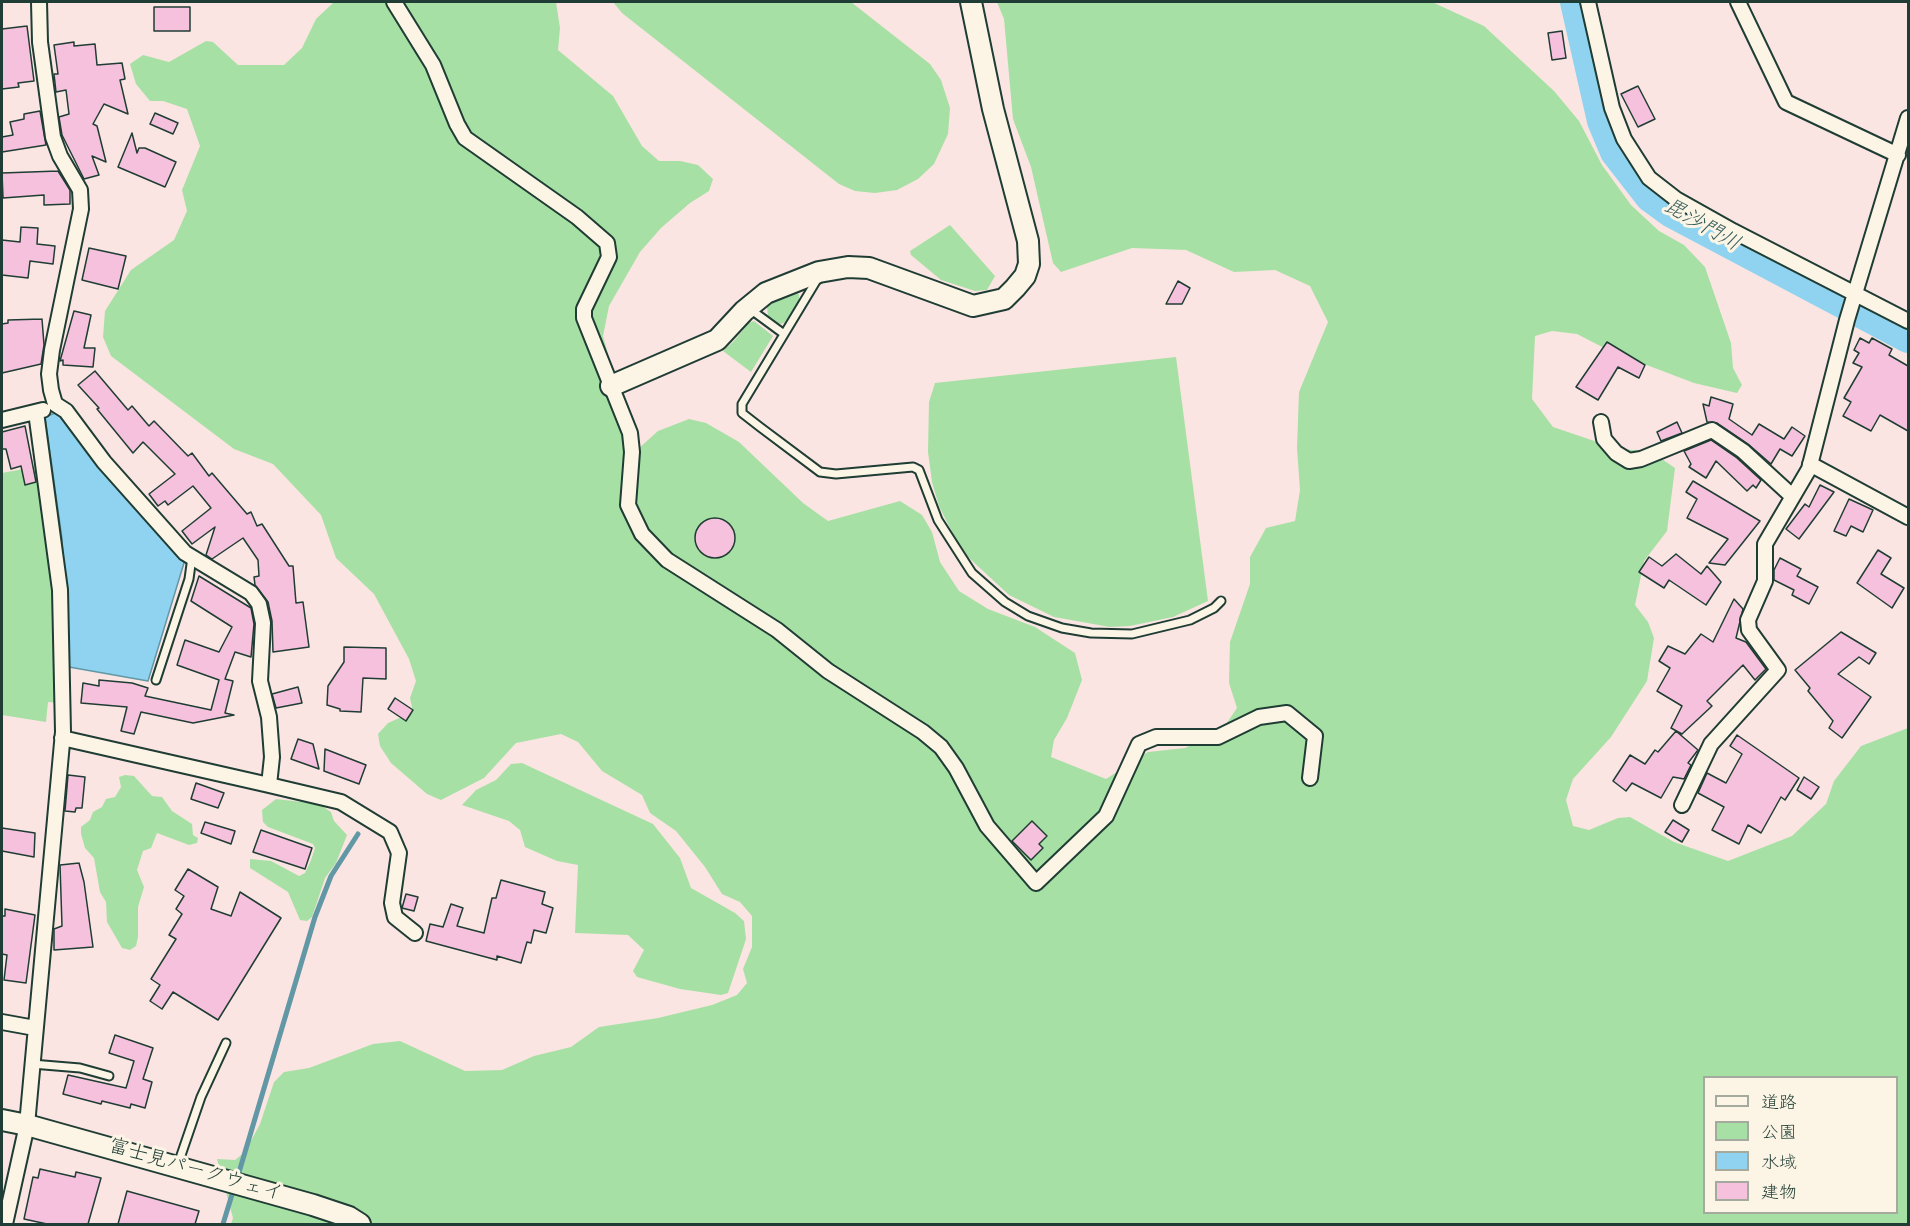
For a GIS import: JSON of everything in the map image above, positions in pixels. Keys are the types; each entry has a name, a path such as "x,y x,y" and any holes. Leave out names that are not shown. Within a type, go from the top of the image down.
{"street":[{"path":"39,2 40,42 51,127 60,156 73,173 80,190 81,209 52,350 49,374 55,404 66,411 104,462 192,557 251,593 263,615 260,681 271,736 269,785"},
{"path":"394,2 433,65 465,138 577,217 607,243 609,257 584,309 584,318 631,441 628,505 633,519 652,547 667,560 777,630 828,671 923,732 941,747 956,768 987,826 1036,883 1106,816 1139,744 1156,737 1218,737 1259,717 1287,713 1315,736 1310,778"},
{"path":"611,386 717,340 748,307 766,293 819,272 848,267 869,268 973,306 1004,299 1025,276 1029,264 1028,241 993,109 971,2"},
{"path":"1588,2 1612,108 1624,139 1649,178 1676,199 1733,231 1908,321"},
{"path":"1738,2 1786,102 1898,155"},
{"path":"1682,805 1711,744 1777,674 1778,670 1749,630 1748,620 1765,581 1765,544 1810,464 1856,294 1908,118"},
{"path":"2,420 36,412 55,404"},
{"path":"5,1224 27,1125 62,738 60,590 36,412"},
{"path":"1601,422 1604,439 1616,453 1629,461 1641,459 1713,430 1743,450 1792,496"},
{"path":"1810,464 1908,517"},
{"path":"62,738 341,801 390,832 399,853 392,903 395,917 415,933"},
{"path":"2,1022 35,1028"},
{"name":"富士見パークウェイ","path":"2,1120 313,1205 349,1217 360,1224"}],"lane":[{"path":"819,272 817,282 742,404 742,413 820,472 836,474 913,467 919,470 938,520 972,573 1012,606 1028,616 1062,628 1091,633 1132,634 1190,620 1214,608 1221,601"},
{"path":"748,307 784,334"},
{"path":"156,680 189,579 192,557"},
{"path":"177,1167 201,1097 226,1043"},
{"path":"32,1064 80,1068 109,1076"}],"green space":[{"path":"334,2 556,2 560,28 558,50 613,96 642,146 659,161 680,161 698,165 713,179 709,191 690,203 661,228 640,252 609,306 603,336 610,361 607,387 614,415 623,428 623,447 638,449 658,431 689,419 706,423 739,442 803,503 828,521 900,501 922,515 932,532 940,562 959,591 988,609 1035,627 1075,653 1082,680 1067,718 1054,740 1051,757 1106,779 1148,752 1185,748 1222,730 1237,708 1229,683 1230,642 1250,584 1250,557 1266,528 1295,521 1300,490 1297,448 1299,392 1328,322 1310,286 1275,270 1234,272 1186,250 1132,248 1061,272 1053,263 1031,167 1013,119 1004,19 997,2 1432,2 1484,26 1554,91 1579,121 1602,165 1631,205 1659,231 1684,245 1705,267 1731,343 1733,368 1742,385 1737,393 1694,383 1610,351 1577,334 1552,331 1535,336 1532,399 1553,427 1618,449 1650,451 1675,468 1667,531 1644,561 1635,605 1648,622 1654,638 1647,681 1611,737 1573,779 1566,800 1573,826 1589,830 1618,818 1630,817 1674,842 1728,861 1792,836 1826,804 1834,781 1861,746 1908,728 1908,1224 231,1224 233,1218 217,1159 235,1160 245,1152 260,1124 274,1082 284,1072 309,1068 373,1044 400,1041 465,1071 502,1070 534,1056 571,1047 599,1027 658,1018 712,1005 737,995 747,983 743,969 752,947 752,916 740,902 722,894 705,867 676,831 650,813 642,795 602,771 578,742 561,734 516,743 484,778 441,800 427,794 391,763 380,746 378,734 388,723 413,712 410,698 416,681 409,659 374,594 336,558 321,515 273,464 234,449 111,356 103,337 105,311 131,270 174,240 187,211 182,190 200,146 187,109 163,101 150,101 136,84 130,64 143,55 169,62 206,41 213,42 238,65 284,65 302,48 316,19"},
{"path":"613,2 851,2 930,64 941,80 950,108 948,134 934,164 918,179 897,190 875,193 855,191 839,184 622,13"},
{"path":"950,225 995,276 987,290 975,291 941,280 911,255 910,251"},
{"path":"795,290 799,295 799,303 784,323 780,324 768,316 767,306"},
{"path":"754,321 773,336 751,372 723,351 749,323"},
{"path":"1176,357 1208,601 1173,617 1130,626 1110,627 1054,617 1009,595 968,557 939,506 932,482 928,452 929,402 935,383"},
{"path":"39,466 53,566 58,703 48,702 46,722 2,715 2,473"},
{"path":"522,763 653,824 680,858 691,888 735,913 744,921 746,939 728,993 721,995 680,989 637,977 633,971 644,950 628,935 575,933 578,865 557,861 525,847 520,830 509,821 462,805 476,790 496,780 511,764"},
{"path":"134,776 152,796 162,797 172,811 192,824 193,835 198,838 197,843 189,845 157,833 151,848 143,851 137,870 144,887 138,907 138,937 136,946 130,950 122,948 107,922 106,902 100,892 94,858 85,848 81,834 81,827 90,820 93,812 102,807 106,799 115,797 121,787 119,777"},
{"path":"276,799 319,804 331,812 334,821 347,835 336,863 325,878 312,917 307,921 300,920 288,892 250,868 250,859 271,861 299,876 305,873 311,860 315,848 313,844 268,827 263,822 262,810"}],"water":[{"path":"60,411 182,556 184,563 148,681 69,667 62,539 45,417"}],"building":[{"path":"154,7 190,7 190,31 154,31"},
{"path":"27,26 34,81 18,83 19,87 2,89 2,29"},
{"path":"1562,31 1566,58 1552,60 1548,33"},
{"path":"74,42 74,46 95,44 97,65 122,63 125,79 120,80 128,114 104,104 93,124 97,126 106,162 92,156 99,175 84,179 62,135 59,117 69,114 66,90 56,92 54,74 58,74 54,45"},
{"path":"1638,86 1655,119 1638,127 1621,94"},
{"path":"40,111 46,145 2,152 2,137 13,135 10,122 24,119 24,114"},
{"path":"155,113 178,123 173,134 150,124"},
{"path":"132,133 137,153 139,148 145,148 176,162 165,187 118,167"},
{"path":"58,171 70,190 70,204 44,205 44,195 3,198 2,173"},
{"path":"21,227 38,228 37,244 55,246 53,264 30,261 28,278 2,275 2,240 20,242"},
{"path":"89,248 126,256 118,289 82,280"},
{"path":"1178,281 1190,288 1182,304 1166,304"},
{"path":"74,311 91,315 84,348 95,348 93,367 63,365 63,360 60,361"},
{"path":"42,319 44,345 41,364 2,373 2,324 8,323 8,320"},
{"path":"1860,338 1869,343 1872,338 1892,349 1889,355 1908,366 1908,431 1880,415 1871,431 1843,416 1851,402 1844,398 1862,367 1853,363 1859,353 1854,350"},
{"path":"1607,342 1645,365 1639,378 1618,367 1598,400 1576,387"},
{"path":"95,371 128,410 132,406 149,426 154,421 188,456 192,453 209,476 212,473 247,514 251,512 257,526 262,524 289,566 293,566 296,603 303,602 309,647 273,652 272,621 268,602 255,585 254,577 259,576 258,560 243,538 212,559 206,555 215,527 192,544 182,531 211,508 193,486 168,505 165,501 158,506 149,494 175,474 143,442 133,453 97,409 99,408 78,385"},
{"path":"1711,397 1733,404 1729,419 1752,435 1759,424 1784,439 1792,427 1805,436 1792,456 1780,449 1771,464 1748,444 1717,423 1707,422 1703,404 1709,406"},
{"path":"1677,422 1682,433 1661,441 1657,432"},
{"path":"25,426 36,482 25,485 21,466 11,469 6,449 2,449 2,432"},
{"path":"1711,440 1737,458 1761,480 1756,488 1753,485 1747,491 1716,461 1706,478 1689,467 1691,464 1684,451"},
{"path":"1693,481 1760,521 1725,565 1709,563 1728,539 1687,518 1697,499 1686,492"},
{"path":"1820,485 1834,492 1799,539 1786,529 1805,504 1809,507"},
{"path":"1849,499 1873,510 1863,532 1851,526 1846,536 1834,531"},
{"path":"715,518 729,524 735,538 729,552 715,558 701,552 695,538 701,524"},
{"path":"1878,550 1891,558 1881,574 1904,588 1892,608 1857,583"},
{"path":"1676,554 1701,574 1707,566 1721,582 1706,605 1669,580 1664,588 1639,572 1649,557 1662,566"},
{"path":"1780,558 1801,569 1797,576 1818,587 1809,604 1792,595 1794,590 1774,580 1774,570"},
{"path":"199,576 251,608 254,624 251,657 235,652 225,679 233,681 225,713 234,715 193,723 141,712 134,734 121,731 127,707 81,703 83,683 99,686 99,680 132,683 148,688 145,696 211,710 219,680 177,665 185,640 219,652 232,627 191,601"},
{"path":"1734,599 1743,609 1736,638 1746,642 1766,669 1755,680 1743,665 1707,701 1712,706 1682,734 1671,728 1682,706 1657,691 1670,668 1659,661 1668,646 1685,654 1701,634 1713,642"},
{"path":"1841,632 1876,653 1869,664 1859,657 1838,674 1871,697 1842,738 1829,728 1833,721 1808,691 1810,688 1795,670"},
{"path":"344,647 386,648 386,679 363,678 361,712 340,711 340,709 327,705 328,686 344,662"},
{"path":"298,687 302,703 276,708 272,694"},
{"path":"395,698 413,710 406,721 388,709"},
{"path":"1676,731 1698,750 1688,763 1691,765 1684,779 1673,777 1661,798 1632,783 1626,791 1613,781 1630,755 1645,764 1655,750 1658,752"},
{"path":"1737,735 1799,778 1785,800 1781,797 1761,833 1748,825 1739,844 1712,830 1724,807 1698,793 1707,773 1726,783 1742,754 1730,746"},
{"path":"298,739 313,744 319,769 291,759"},
{"path":"325,749 366,765 359,784 324,771"},
{"path":"68,775 85,777 82,808 76,808 75,812 65,811"},
{"path":"1804,777 1819,787 1811,799 1797,790"},
{"path":"196,783 224,793 218,808 191,799"},
{"path":"1673,820 1689,830 1682,842 1665,832"},
{"path":"1032,821 1047,836 1039,844 1043,848 1031,860 1012,841"},
{"path":"205,822 235,831 231,844 201,833"},
{"path":"2,828 35,833 34,857 2,851"},
{"path":"261,830 312,848 305,869 253,852"},
{"path":"79,863 84,882 93,947 54,950 54,929 62,926 60,865"},
{"path":"188,869 218,887 211,909 231,916 240,892 281,918 218,1020 173,992 162,1009 150,1001 160,985 151,979 176,939 169,935 182,914 176,909 184,896 175,890"},
{"path":"501,880 545,892 542,904 553,908 546,933 534,930 531,943 527,942 521,963 497,956 497,960 426,941 430,924 443,927 451,904 463,908 457,926 484,933 492,898 496,898"},
{"path":"406,894 418,897 414,911 402,908"},
{"path":"5,909 35,915 26,983 4,980 7,955 2,954 2,916 5,916"},
{"path":"115,1035 153,1048 143,1079 152,1082 145,1108 131,1104 130,1108 102,1101 101,1104 63,1094 68,1075 126,1088 134,1061 109,1053"},
{"path":"40,1169 75,1177 76,1172 101,1178 88,1224 47,1224 24,1219 33,1177 38,1178"},
{"path":"127,1191 199,1211 195,1224 118,1224"}],"waterway":[{"name":"毘沙門川","path":"1575,2 1602,121 1615,152 1650,197 1672,213 1908,338"},
{"path":"237,1179 315,917 331,876 358,834"},
{"path":"223,1224 234,1188"}]}
